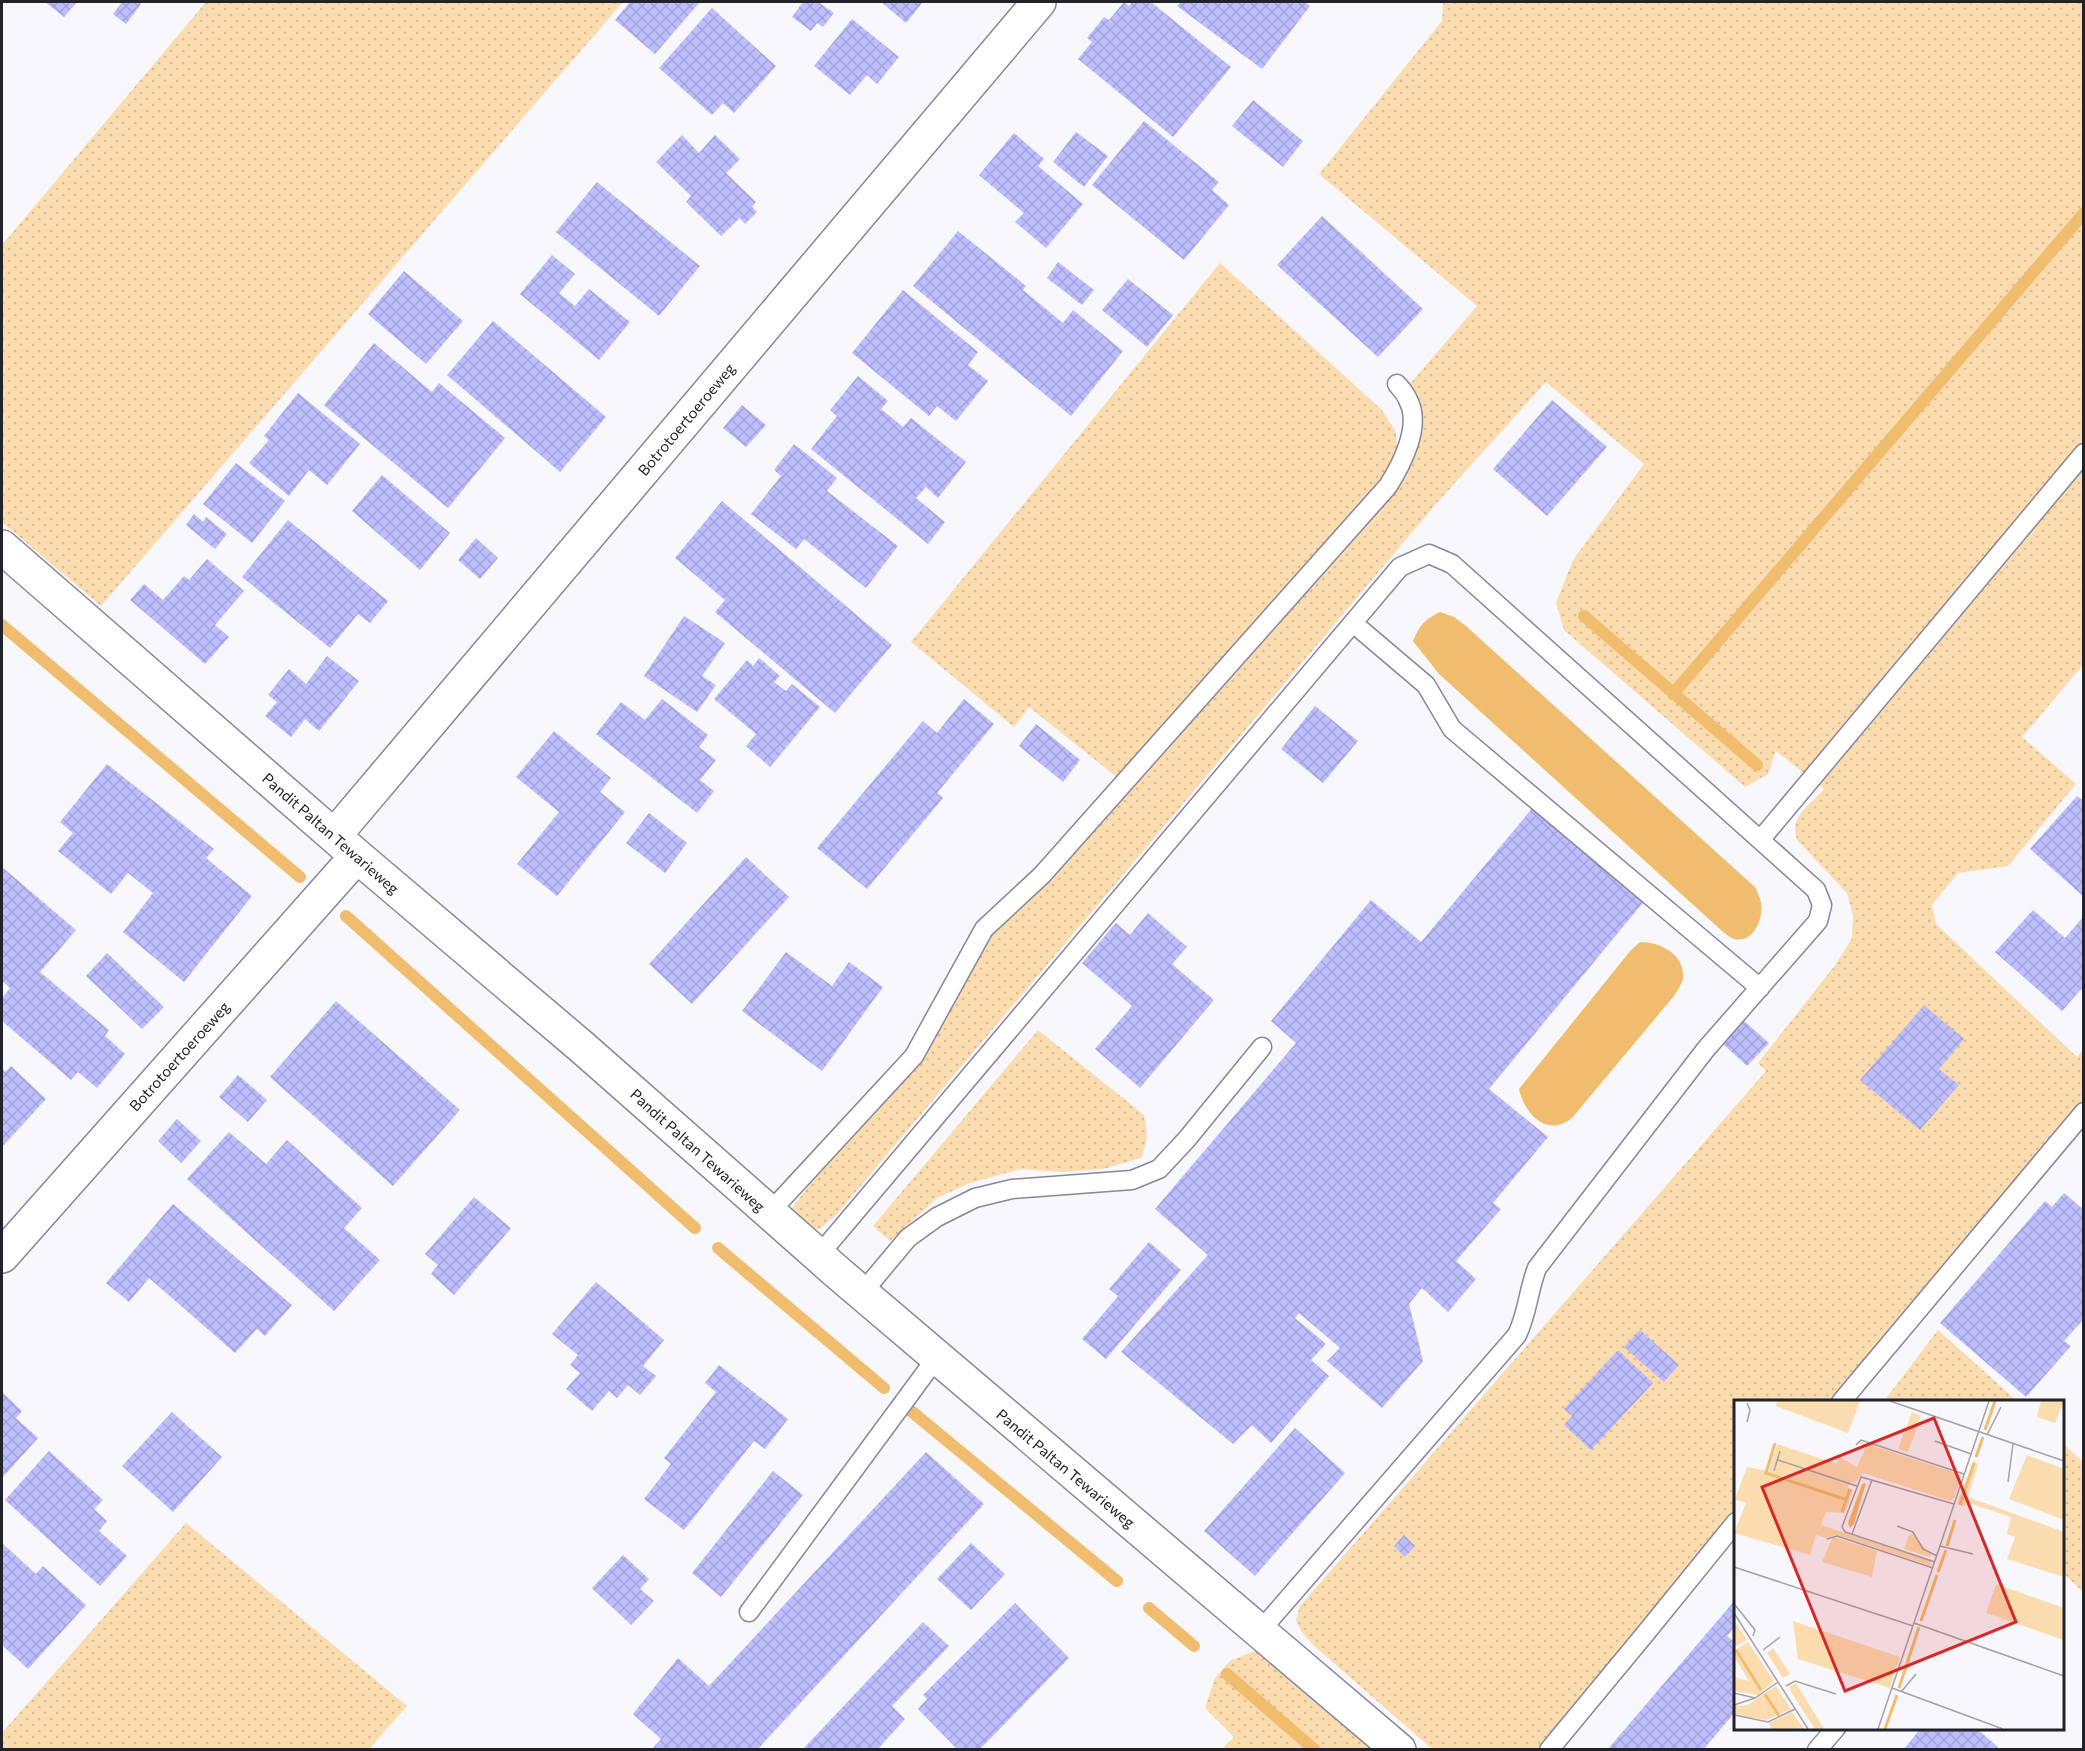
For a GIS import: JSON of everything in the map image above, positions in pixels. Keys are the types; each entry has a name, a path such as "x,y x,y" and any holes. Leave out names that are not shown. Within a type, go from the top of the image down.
{"street":[{"name":"Botrotoertoeroeweg","path":"2,1256 345,846 1039,2"},
{"name":"Pandit Paltan Tewarieweg","path":"2,547 345,846 583,1048 769,1213 1399,1749"}],"lane":[{"path":"769,1213 914,1056 984,929 1042,875 1388,486 1402,464 1413,428 1409,401 1397,384"},
{"path":"1761,839 2084,453"},
{"path":"819,1255 1400,567 1429,554 1452,564 1761,839 1816,890 1822,905 1818,921 1706,1049 1536,1268 1525,1319 1517,1335 1260,1631"},
{"path":"1353,623 1426,685 1452,729 1760,988"},
{"path":"862,1293 908,1238 937,1217 975,1198 1012,1189 1132,1180 1159,1169 1187,1139 1262,1047"},
{"path":"1842,1400 2084,1112"},
{"path":"749,1612 937,1357"},
{"path":"1549,1749 1734,1524"},
{"path":"1817,1749 1834,1730"}],"shaded area":[{"path":"206,2 623,2 101,606 2,522 2,245"},
{"path":"1443,2 2083,2 2083,665 2022,737 2076,784 2008,866 1958,873 1932,905 1936,924 2077,1057 2083,1049 2083,1102 1831,1400 1734,1400 1734,1514 1539,1749 1432,1749 1313,1645 1301,1631 1296,1620 1300,1606 1766,1071 1758,1063 1836,964 1852,938 1853,916 1847,893 1797,840 1795,831 1798,817 1824,789 1776,751 1768,774 1745,787 1564,630 1556,603 1573,560 1644,464 1546,382 1436,504 836,1215 820,1229 809,1228 790,1211 820,1170 854,1130 919,1064 997,924 1064,858 1406,477 1422,424 1420,400 1409,385 1477,306 1319,174 1442,21"},
{"path":"1220,263 1382,410 1396,432 1397,449 1381,480 1118,778 1029,707 1014,727 911,642"},
{"path":"1440,612 1454,617 1466,626 1756,888 1762,908 1759,922 1752,933 1741,939 1729,937 1439,674 1413,641 1423,624"},
{"path":"1640,942 1663,947 1676,956 1680,962 1683,978 1674,996 1572,1118 1563,1124 1554,1126 1538,1121 1526,1107 1519,1089 1631,950"},
{"path":"1038,1030 1144,1115 1147,1137 1141,1158 1103,1169 1061,1172 1021,1169 970,1183 937,1198 890,1241 873,1226"},
{"path":"1938,1330 2016,1400 1885,1400"},
{"path":"2064,1444 2083,1462 2083,1592 2064,1574"},
{"path":"186,1523 407,1706 369,1749 2,1749 2,1733"},
{"path":"1257,1650 1373,1749 1222,1749 1234,1737 1205,1708 1215,1678 1230,1661"}],"building":[{"path":"45,2 77,2 64,17"},
{"path":"122,2 141,4 126,24 113,14"},
{"path":"630,2 700,2 655,54 615,20"},
{"path":"803,2 818,2 834,13 823,27 817,23 811,31 792,17"},
{"path":"881,2 923,2 906,23"},
{"path":"1124,2 1129,6 1132,2 1151,2 1231,67 1173,137 1078,59 1092,42 1087,38 1104,17 1109,20"},
{"path":"1181,2 1304,2 1310,6 1262,69 1177,6"},
{"path":"712,8 776,66 734,113 723,103 712,115 659,68"},
{"path":"852,19 899,57 877,84 867,75 850,95 814,66"},
{"path":"1253,100 1303,141 1283,167 1232,126"},
{"path":"1144,121 1219,182 1212,190 1229,205 1184,260 1092,185"},
{"path":"1076,132 1108,156 1084,187 1053,162"},
{"path":"1014,133 1044,159 1038,166 1083,204 1046,248 1015,222 1024,213 979,175"},
{"path":"682,135 699,153 715,135 740,159 726,173 756,202 752,207 757,212 745,224 740,218 721,236 686,202 691,196 656,162"},
{"path":"597,182 700,266 659,316 556,232"},
{"path":"1322,216 1423,309 1378,357 1277,265"},
{"path":"958,231 1026,286 1023,290 1063,323 1073,310 1123,351 1071,416 913,286"},
{"path":"552,255 575,274 559,293 575,306 589,289 630,322 599,360 520,294"},
{"path":"1058,262 1094,290 1082,305 1047,278"},
{"path":"404,271 463,321 426,364 368,314"},
{"path":"1128,279 1173,315 1147,347 1102,310"},
{"path":"903,290 978,352 968,365 988,381 956,421 937,406 929,416 852,353"},
{"path":"493,321 606,417 560,472 447,375"},
{"path":"374,343 432,392 439,383 505,438 448,508 324,405"},
{"path":"858,376 888,401 881,409 903,427 911,418 966,462 938,498 926,487 916,498 945,522 928,544 811,449 837,416 830,410"},
{"path":"298,393 360,444 327,485 309,470 289,496 249,463 269,440 264,436"},
{"path":"1552,400 1607,447 1547,516 1493,469"},
{"path":"742,405 766,425 746,447 723,428"},
{"path":"794,444 837,478 827,491 898,546 866,588 804,539 796,549 751,514 781,476 774,470"},
{"path":"236,463 285,501 252,543 203,504"},
{"path":"382,475 450,533 420,570 352,511"},
{"path":"722,501 892,645 835,713 715,612 725,600 675,558"},
{"path":"194,514 203,522 206,517 227,534 215,549 186,525"},
{"path":"288,520 388,601 370,623 358,614 330,648 242,577"},
{"path":"476,538 498,558 480,579 458,560"},
{"path":"207,559 244,591 215,625 229,637 205,664 130,600 144,584 163,600 184,576 189,580"},
{"path":"684,616 725,643 702,676 716,685 697,712 644,676"},
{"path":"327,656 359,681 319,731 305,719 291,737 265,716 277,702 268,695 289,669 306,684"},
{"path":"759,658 780,676 774,682 786,691 792,684 820,707 770,767 746,746 756,734 714,699 747,660 753,666"},
{"path":"662,699 708,735 699,747 716,760 700,780 714,791 697,813 596,734 621,702 645,720"},
{"path":"964,699 994,724 937,793 943,798 867,889 817,848 923,721 937,733"},
{"path":"1315,706 1358,741 1323,783 1281,749"},
{"path":"1036,724 1080,760 1063,782 1019,746"},
{"path":"554,731 611,778 600,792 625,812 557,896 517,864 559,812 516,777"},
{"path":"107,764 214,849 206,858 252,896 184,982 123,932 153,893 128,873 111,894 58,851 73,833 60,822"},
{"path":"2077,796 2084,801 2084,897 2030,849"},
{"path":"1534,806 1646,899 1489,1089 1548,1137 1493,1203 1501,1209 1456,1261 1476,1279 1448,1312 1422,1288 1409,1304 1423,1361 1382,1408 1327,1361 1340,1348 1299,1313 1295,1318 1326,1344 1311,1360 1329,1376 1271,1443 1252,1425 1233,1444 1121,1352 1208,1255 1155,1209 1296,1043 1271,1021 1371,900 1421,942"},
{"path":"649,813 687,843 665,873 626,843"},
{"path":"746,857 789,897 692,1004 649,964"},
{"path":"2,867 76,930 40,972 109,1030 105,1036 125,1054 97,1088 78,1072 71,1080 2,1021 2,998 10,988 2,981"},
{"path":"2033,910 2065,938 2084,916 2084,986 2062,1011 1995,952"},
{"path":"1148,913 1187,947 1172,964 1214,1000 1140,1088 1095,1049 1132,1006 1082,963 1116,923 1130,935"},
{"path":"786,952 832,986 849,962 883,987 822,1071 742,1011"},
{"path":"107,953 164,1007 142,1029 86,976"},
{"path":"336,1001 460,1110 393,1186 270,1077"},
{"path":"1924,1005 1964,1039 1939,1069 1959,1085 1920,1130 1860,1080"},
{"path":"1743,1020 1769,1043 1747,1066 1722,1043"},
{"path":"11,1066 46,1099 2,1147 2,1068 5,1072"},
{"path":"238,1075 267,1100 248,1122 219,1097"},
{"path":"177,1119 201,1141 181,1163 158,1141"},
{"path":"229,1132 266,1164 287,1140 362,1208 344,1228 380,1260 334,1311 187,1179"},
{"path":"2064,1193 2084,1210 2084,1319 2064,1341 2071,1346 2026,1397 1940,1323 2045,1201 2052,1207"},
{"path":"474,1197 511,1228 454,1295 431,1274 438,1265 425,1254"},
{"path":"173,1204 292,1305 265,1336 257,1329 235,1353 149,1278 129,1302 106,1283"},
{"path":"1149,1242 1181,1270 1106,1359 1082,1339 1118,1296 1109,1289"},
{"path":"596,1282 664,1340 643,1366 656,1376 640,1395 628,1385 617,1398 609,1391 592,1411 566,1389 580,1373 570,1365 578,1355 552,1334"},
{"path":"1640,1330 1679,1365 1664,1382 1624,1347"},
{"path":"1618,1350 1653,1383 1591,1450 1564,1425 1572,1416 1564,1409"},
{"path":"719,1365 788,1419 765,1449 754,1441 684,1530 644,1499 671,1464 664,1458 716,1392 705,1383"},
{"path":"2,1392 22,1411 16,1418 38,1438 3,1477 2,1476"},
{"path":"172,1412 222,1457 173,1512 122,1466"},
{"path":"1295,1428 1345,1473 1255,1576 1204,1531"},
{"path":"49,1451 103,1500 94,1509 107,1521 99,1531 127,1556 100,1586 5,1500"},
{"path":"926,1452 984,1504 757,1750 651,1750 661,1739 633,1714 678,1658 709,1686"},
{"path":"773,1471 803,1495 721,1597 692,1573"},
{"path":"1404,1535 1415,1546 1405,1557 1394,1546"},
{"path":"2,1543 36,1574 43,1566 86,1605 28,1669 2,1645"},
{"path":"971,1543 1005,1574 971,1610 937,1579"},
{"path":"623,1555 649,1579 640,1589 654,1601 631,1625 592,1588"},
{"path":"1734,1601 1734,1628 1727,1636 1734,1641 1734,1713 1703,1750 1607,1750"},
{"path":"1015,1603 1069,1658 979,1750 958,1750 918,1709 927,1699 923,1695"},
{"path":"923,1622 949,1646 892,1706 905,1719 877,1750 802,1750"},
{"path":"1919,1730 1978,1730 1998,1747 1996,1750 1903,1750"}],"waterway":[{"path":"1673,694 2084,213"},
{"path":"1584,616 1757,765"},
{"path":"2,625 300,877"},
{"path":"346,916 695,1228"},
{"path":"718,1248 884,1388"},
{"path":"905,1406 1117,1581"},
{"path":"1149,1608 1194,1646"},
{"path":"1227,1674 1315,1750"}]}
